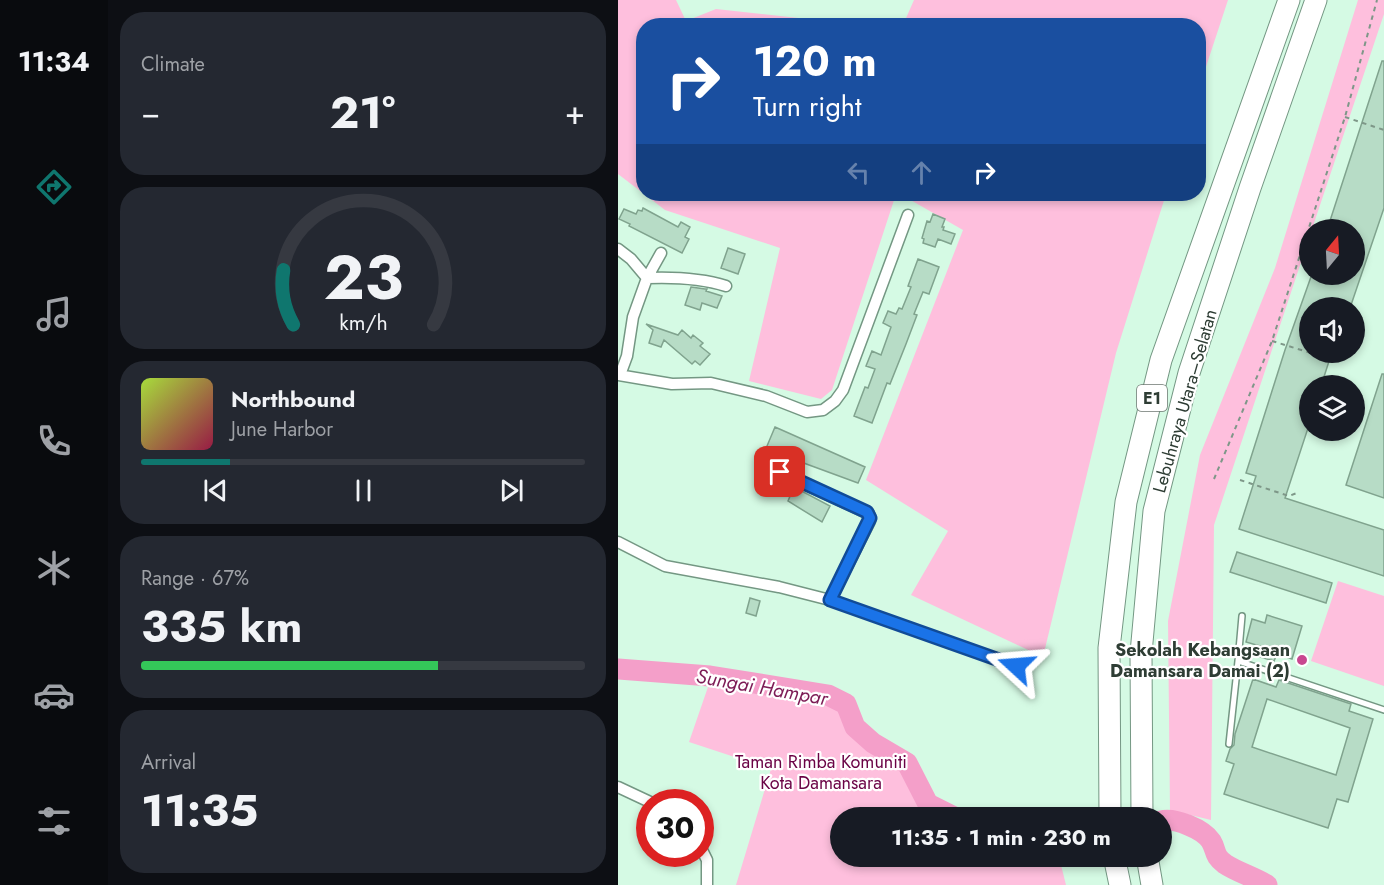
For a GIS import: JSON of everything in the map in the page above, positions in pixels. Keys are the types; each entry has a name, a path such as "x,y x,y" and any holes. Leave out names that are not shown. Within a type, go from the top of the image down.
{"highway":[{"name":"Lebuhraya Utara–Selatan","path":"1110,807 1109,648 1126,502 1161,360 1289,0"},
{"name":"Lebuhraya Utara–Selatan","path":"1141,807 1141,653 1154,511 1189,373 1250,188 1316,0"},
{"path":"1116,867 1120,885"},
{"path":"1149,867 1152,885"}],"street":[{"path":"661,253 647,278 633,317 627,356 619,375 672,384 711,383 766,396 807,412 823,410 835,401 843,390 908,214"},
{"path":"618,249 631,259 647,278"},
{"path":"647,278 690,279 726,286"},
{"path":"780,472 867,512 870,518 830,600"},
{"path":"618,542 665,566 779,587 830,600 1016,666"},
{"path":"618,787 636,795"},
{"path":"707,867 707,885"}],"lane":[{"path":"1228,744 1242,616"},
{"path":"1238,661 1384,710"}],"path":[{"path":"1214,479 1272,341 1345,117 1377,0"},
{"path":"1345,117 1384,130"},
{"path":"1272,341 1299,350"},
{"path":"1240,480 1289,496 1297,493"}],"green space":[{"path":"618,0 676,0 685,18 636,18 636,188 618,174"},
{"path":"914,0 1228,0 1206,67 1206,18 906,18"},
{"path":"1358,0 1384,0 1384,14 1315,219 1299,219 1299,268 1214,525 1211,820 1172,810 1170,807 1168,621 1200,455 1275,268"},
{"path":"716,9 798,18 694,18"},
{"path":"653,201 894,201 832,390 821,399 749,381 780,248 665,210"},
{"path":"912,201 1164,201 1116,353 1043,657 911,595 948,531 866,480 963,230"},
{"path":"1338,581 1384,596 1384,686 1311,661"},
{"name":"Taman Rimba Komuniti Kota Damansara","path":"708,687 819,702 842,710 849,730 868,750 901,769 923,807 830,807 830,867 1062,867 1066,885 736,885 771,769 689,742"}],"building":[{"path":"1382,61 1384,61 1384,208 1365,264 1365,219 1331,219"},
{"path":"643,208 678,227 681,222 690,227 685,237 689,239 682,253 619,219 624,209 636,214"},
{"path":"933,214 945,219 943,230 955,234 951,244 938,239 935,247 923,243 922,238 927,221 930,222"},
{"path":"728,248 745,254 738,274 721,268"},
{"path":"918,259 939,267 929,294 923,292 906,344 890,384 887,383 872,423 854,416 875,369 866,366 872,351 881,355 891,327 883,323 888,311 896,314 899,308 902,309 911,287 908,286"},
{"path":"1308,285 1358,285 1354,297 1304,297"},
{"path":"691,287 707,289 706,291 722,296 717,308 702,303 700,310 685,305"},
{"path":"1299,311 1299,363 1328,363 1325,375 1299,375 1299,441 1304,441 1285,498 1384,530 1384,576 1239,529 1256,476 1246,473"},
{"path":"646,324 678,335 682,330 691,338 693,335 703,343 700,346 710,354 700,365 695,361 692,364 664,340 661,347 649,343 653,330"},
{"path":"1382,374 1384,374 1384,498 1346,485 1360,441 1365,441 1365,426"},
{"path":"775,427 865,467 858,483 801,462 802,460 767,446"},
{"path":"794,487 830,506 822,522 788,501"},
{"path":"1237,552 1332,583 1326,603 1230,572"},
{"path":"750,598 760,601 756,616 746,613"},
{"path":"1267,615 1302,626 1292,659 1277,654 1274,661 1257,656 1260,646 1246,642 1252,619 1265,623"},
{"path":"1253,679 1276,687 1279,680 1351,704 1349,711 1373,719 1348,802 1337,799 1328,828 1224,794 1234,764 1226,761 1234,745 1235,734","holes":["1267,699 1350,728 1336,775 1252,747"]}],"waterway":[{"name":"Sungai Hampar","path":"618,669 710,676 828,695 846,704 855,727 873,743 907,763 928,804 934,807"},
{"name":"Sungai Hampar","path":"1172,821 1202,832 1211,841 1221,861 1267,885"}],"place":[{"name":"Sekolah Kebangsaan Damansara Damai (2)","path":"1302,660"}],"route":[{"path":"780,472 869,514 870,521 830,600 1016,666"}]}
